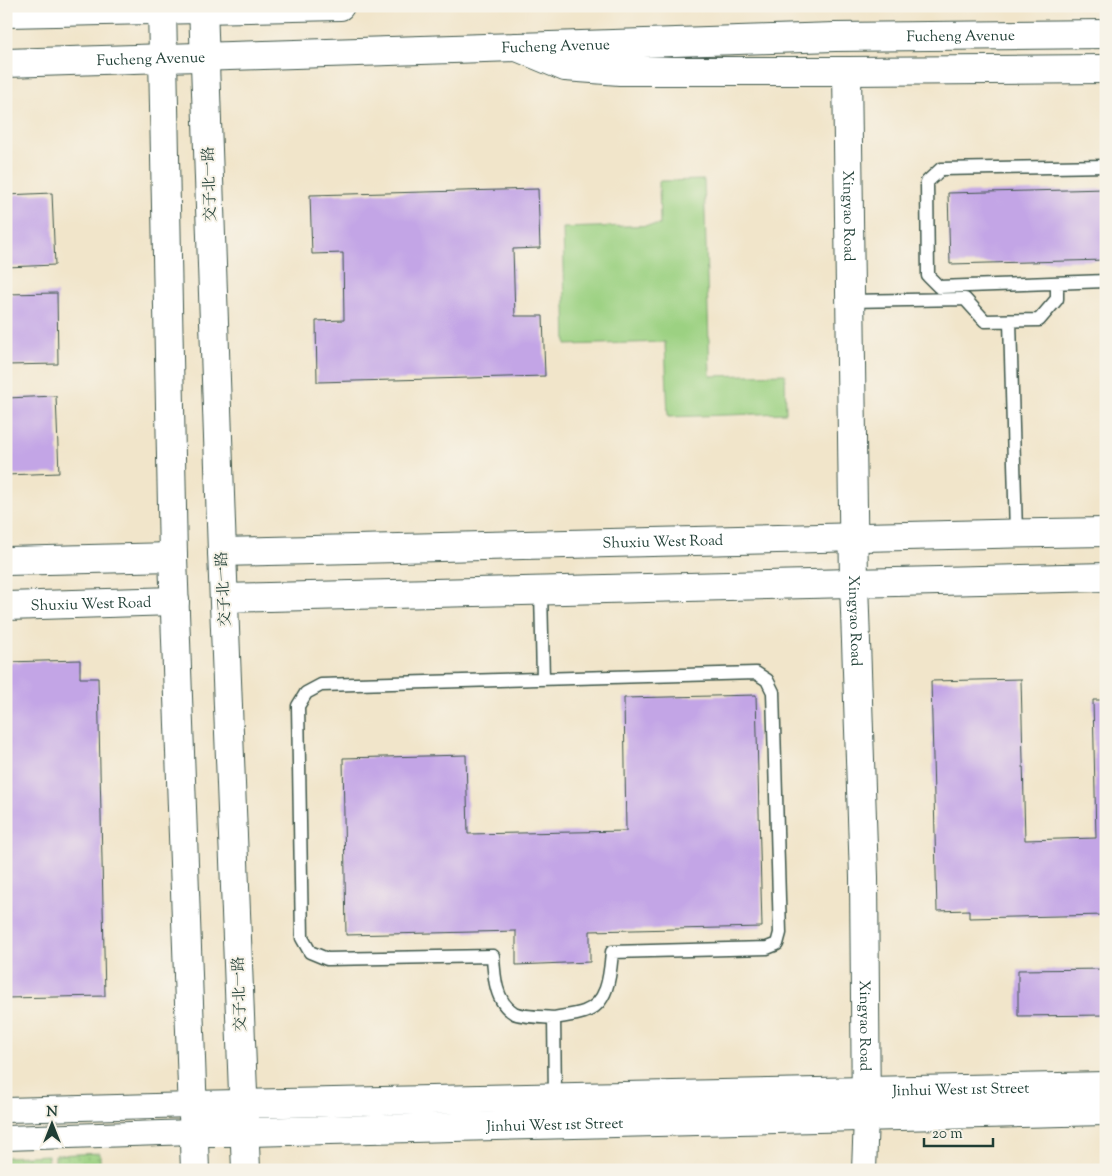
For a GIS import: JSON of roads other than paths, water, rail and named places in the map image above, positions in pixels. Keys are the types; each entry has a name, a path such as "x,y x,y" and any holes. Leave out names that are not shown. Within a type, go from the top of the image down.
{"street":[{"path":"6,13 203,7 340,6"},
{"name":"交子北一路","path":"203,7 246,1170"},
{"path":"162,8 173,557 195,1170"},
{"name":"Fucheng Avenue","path":"6,62 835,37 1106,34"},
{"path":"517,47 565,67 620,72 1106,69"},
{"name":"Xingyao Road","path":"847,72 854,582 864,877 866,1104 864,1170"},
{"name":"Shuxiu West Road","path":"222,552 854,536 1106,532"},
{"path":"6,561 173,557"},
{"path":"224,598 1106,577"},
{"name":"Shuxiu West Road","path":"6,606 175,601"},
{"name":"Jinhui West 1st Street","path":"6,1138 245,1132 866,1104 1106,1086"},
{"name":"Jinhui West 1st Street","path":"6,1110 555,1097 1106,1111"}],"lane":[{"path":"1057,283 1057,299 1039,320 985,321 965,299 940,293 928,276 927,182 941,169 1106,166"},
{"path":"849,301 1057,283 1106,281"},
{"path":"1010,321 1016,533"},
{"path":"541,591 544,679"},
{"path":"756,673 767,680 773,692 780,933 776,944 767,948 612,952 610,977 602,999 586,1011 554,1018 515,1014 502,1001 494,978 493,956 327,959 310,952 302,938 298,706 306,693 321,685 756,673"},
{"path":"554,1018 555,1097"}]}
